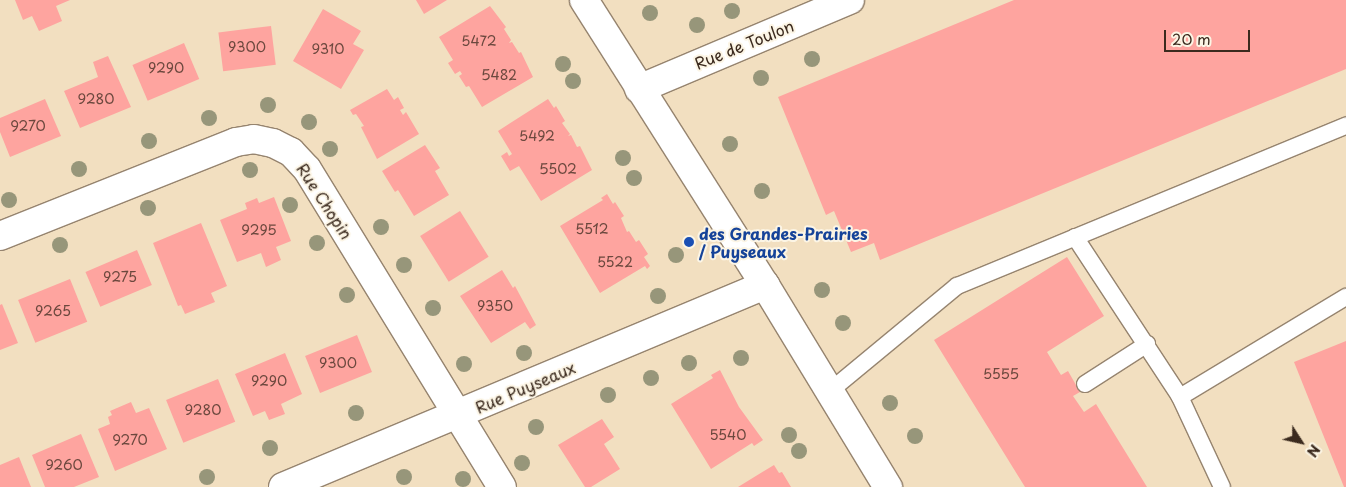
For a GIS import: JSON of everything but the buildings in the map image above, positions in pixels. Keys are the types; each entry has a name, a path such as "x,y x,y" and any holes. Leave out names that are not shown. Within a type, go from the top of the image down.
{"street":[{"path":"584,0 638,88 765,285 888,487"},
{"name":"Rue de Toulon","path":"638,88 850,0"},
{"name":"Rue Chopin","path":"0,236 236,142 254,139 273,143 291,152 307,169 502,487"},
{"name":"Rue Puyseaux","path":"283,487 458,416 765,285"}],"lane":[{"path":"830,391 957,286 1346,126"},
{"path":"1075,237 1180,397 1222,487"},
{"path":"1180,397 1346,297"},
{"path":"1085,384 1147,344"}],"place":[{"name":"des Grandes-Prairies / Puyseaux","path":"689,242"}]}
